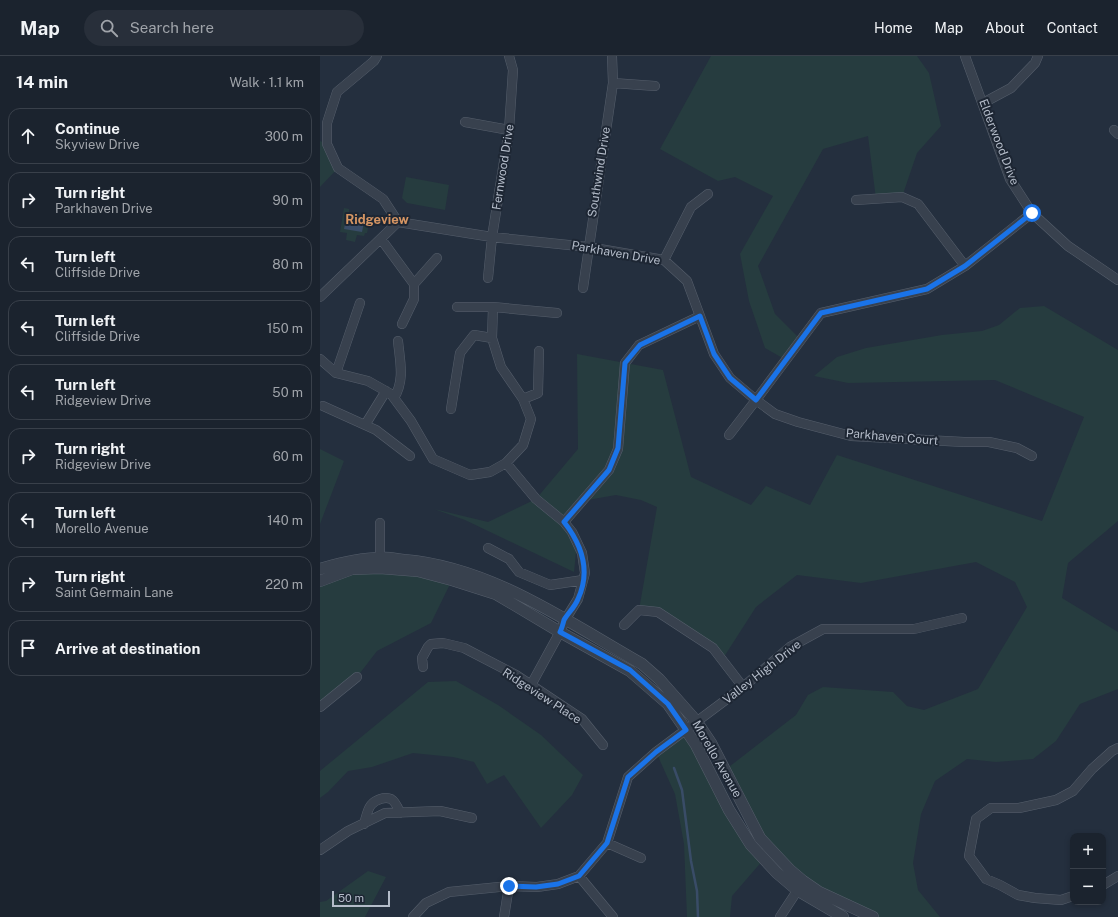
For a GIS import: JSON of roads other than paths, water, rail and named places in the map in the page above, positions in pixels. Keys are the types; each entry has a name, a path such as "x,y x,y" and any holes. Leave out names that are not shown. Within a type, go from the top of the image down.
{"street":[{"path":"321,295 398,222 383,199 338,168 327,144 327,123 337,92 374,61 377,56"},
{"name":"Fernwood Drive","path":"488,278 492,237 510,130 513,70 509,56"},
{"name":"Southwind Drive","path":"583,288 613,83 612,56"},
{"name":"Elderwood Drive","path":"965,56 1010,179 1032,213 1068,246 1118,280"},
{"path":"983,103 1011,88 1035,63 1038,56"},
{"path":"613,83 655,86"},
{"path":"465,122 510,130"},
{"path":"664,260 691,207 708,194"},
{"path":"856,200 902,197 918,204 965,266"},
{"path":"728,435 821,313 927,289 965,266 1032,213"},
{"name":"Parkhaven Drive","path":"398,222 492,237 588,247 664,260 688,282 714,354 730,378 756,400"},
{"path":"381,239 414,284 414,298 402,324"},
{"path":"414,284 438,258"},
{"path":"336,373 360,303"},
{"path":"457,307 493,307 557,313"},
{"path":"320,359 336,373 368,381 391,394 411,421 433,459 470,475 490,472 506,463 523,445 531,418 523,399 501,367 492,338 493,307"},
{"path":"564,522 609,470 618,448 625,363 640,345 700,316"},
{"path":"451,409 460,353 474,336 492,338"},
{"path":"394,398 400,389 402,373 398,341"},
{"path":"523,399 538,393 540,351"},
{"path":"365,425 386,391"},
{"name":"Parkhaven Court","path":"756,400 775,414 798,422 851,436 989,442 1017,448 1032,456"},
{"path":"323,406 376,430 410,456"},
{"path":"506,463 536,499 564,522 572,532 582,553 585,573 578,599 565,620 531,685"},
{"path":"380,523 380,563"},
{"path":"488,548 509,559 520,572 550,585 583,580"},
{"name":"Morello Avenue","path":"320,569 345,561 380,563 419,561 458,569 514,591 642,664 659,679 697,722 711,744 760,838 790,870 800,886 820,892 873,917"},
{"name":"Morello Avenue","path":"320,581 352,569 380,563 452,580 496,594 560,632 630,670 668,704 686,730 702,756 729,810 751,845 777,873 800,886 843,917"},
{"path":"624,625 640,610 658,612 713,648 743,687"},
{"name":"Valley High Drive","path":"607,843 628,777 656,752 743,687 790,647 823,629 914,629 962,618"},
{"name":"Ridgeview Place","path":"423,666 422,658 431,644 443,643 464,648 531,685 582,719 603,745"},
{"path":"320,707 357,677"},
{"path":"1070,897 1061,900 1024,896 986,879 969,856 976,819 991,808 1019,808 1056,800 1073,791 1092,769 1112,751 1118,748"},
{"path":"364,824 371,805 378,800 385,798 391,799 397,804 400,813"},
{"path":"320,850 348,832 385,813 440,811 472,818"},
{"path":"413,917 426,903 449,892 509,886 536,887 558,884 579,876 607,843 641,858"},
{"path":"579,876 613,917"},
{"path":"1106,883 1118,876"},
{"path":"504,917 509,886"},
{"path":"780,917 800,886"}],"water":[{"path":"346,219 364,222 362,232 344,229"}],"waterway":[{"path":"674,768 682,790 691,861 697,891 698,917"}],"district":[{"name":"Ridgeview","path":"377,219"}]}
